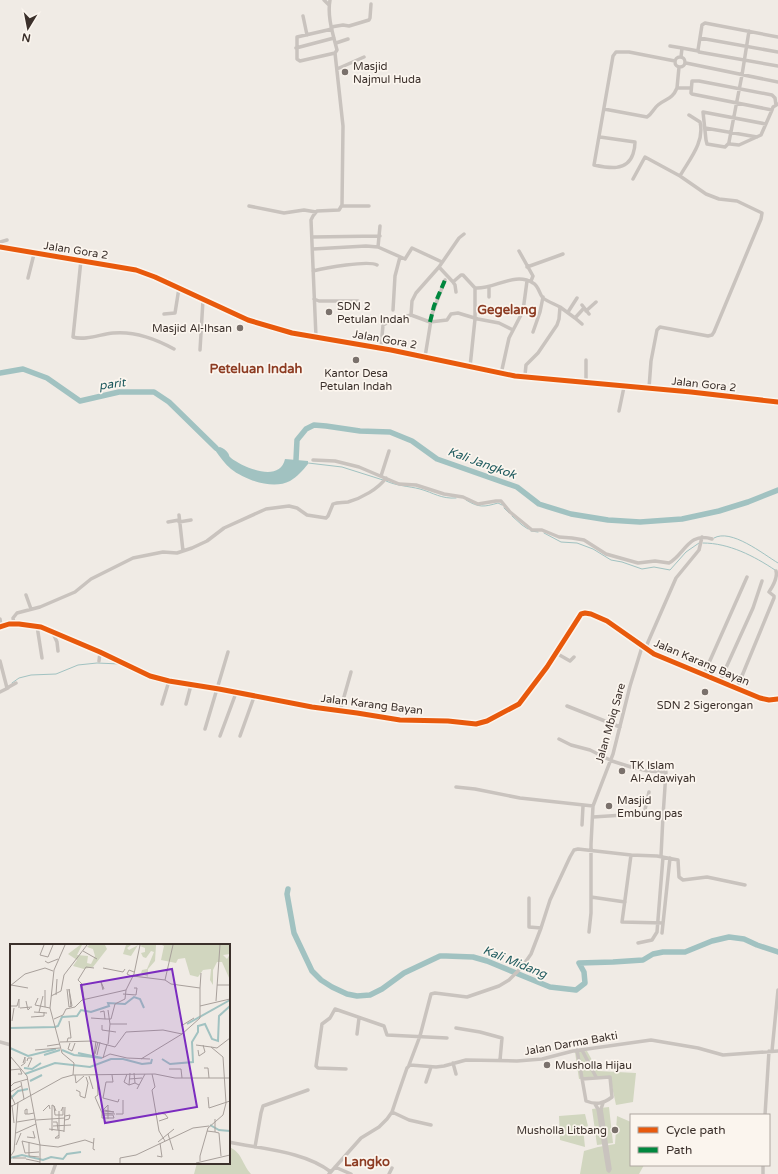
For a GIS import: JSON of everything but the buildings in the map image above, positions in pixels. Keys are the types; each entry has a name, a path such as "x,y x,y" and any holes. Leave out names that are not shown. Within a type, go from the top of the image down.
{"street":[{"path":"324,0 329,5"},
{"path":"330,0 331,28 337,50 335,52 342,126 342,206"},
{"path":"335,52 300,61 297,59 297,37 343,25 350,26 369,20 371,4"},
{"path":"303,16 307,34"},
{"path":"698,51 702,25 705,23 778,37"},
{"path":"749,31 740,89 734,118 730,133 729,143 725,147 707,144 703,112 734,118 766,124"},
{"path":"296,48 334,38"},
{"path":"700,38 778,52"},
{"path":"336,43 348,39"},
{"path":"670,46 778,66"},
{"path":"681,57 682,48"},
{"path":"600,137 635,142 633,155 626,164 617,168 606,168 594,164 600,137 613,56 616,52 629,52 675,61"},
{"path":"337,69 364,57"},
{"path":"675,61 678,57 681,57"},
{"path":"681,57 684,58 686,63"},
{"path":"604,109 647,117 651,115 657,106 674,94 677,88 679,67 676,65 675,61"},
{"path":"679,67 686,63 778,82"},
{"path":"729,143 739,145 761,135 772,110 777,105 775,98 772,95 694,80 692,81 691,93 694,95 772,110"},
{"path":"677,88 691,88"},
{"path":"680,176 699,144 700,138 700,122 689,115"},
{"path":"705,128 758,137"},
{"path":"633,179 644,157 680,176 706,194 719,199 737,201 762,213 712,335 708,336 660,327 657,330 651,361 650,388"},
{"path":"249,206 284,213 304,210 316,212 320,210 338,210 342,206 369,206"},
{"path":"316,212 311,223 316,337"},
{"path":"378,247 380,226"},
{"path":"411,315 414,296 439,267 459,238 464,234"},
{"path":"312,237 380,236"},
{"path":"0,242 6,240"},
{"path":"313,249 366,246 378,247 400,257 407,258 412,248 442,262"},
{"name":"Jalan Gora 2","path":"0,247 34,254 80,260 136,270 252,321 281,331 380,348 501,374 586,384 650,388 778,402"},
{"path":"501,374 508,340 523,311 529,281 533,276 519,251"},
{"path":"28,278 34,254"},
{"path":"527,267 563,254"},
{"path":"393,310 395,276 400,257"},
{"path":"80,260 73,337 116,333 129,334 152,339 174,349"},
{"path":"313,271 364,263 377,265"},
{"path":"439,267 453,282 456,292"},
{"path":"453,282 462,274 475,288 475,318 470,367"},
{"path":"424,357 434,306 445,280"},
{"path":"475,288 489,288 516,280 529,281 536,285 542,297 540,312 532,332"},
{"path":"164,314 175,312 179,288"},
{"path":"489,288 489,297"},
{"path":"542,297 568,312 582,324"},
{"path":"568,312 577,298"},
{"path":"314,299 319,301 358,301"},
{"path":"200,350 203,300"},
{"path":"575,318 584,308 596,302"},
{"path":"523,377 526,375 526,366 538,353 557,325 560,307"},
{"path":"584,308 589,314"},
{"path":"380,348 383,325 411,315 430,322 447,320 450,314 454,313 499,323 513,330"},
{"path":"586,360 586,384"},
{"path":"619,411 624,387"},
{"path":"381,476 389,451"},
{"path":"313,460 337,462 365,469 381,476 385,480 399,484 416,485 444,494 466,498 482,505 501,501 510,512 532,530 542,530 559,537 584,540 606,554 640,563 655,561 669,563 687,544 702,537 712,539"},
{"path":"14,624 13,618 16,614 45,606 75,592 91,579 133,558 163,552 175,553 183,551 200,544 217,532 238,521 271,508 292,506 307,515 326,518 333,504 356,499 377,488 385,480"},
{"path":"179,515 183,551"},
{"path":"168,522 191,520"},
{"name":"Jalan Mbiq Sare","path":"589,932 591,913 593,806 610,760 620,727 632,677 643,648 676,578 699,550 702,537"},
{"path":"737,688 774,598 774,596 769,592 774,586 777,576 776,571"},
{"path":"704,674 747,577"},
{"path":"720,681 750,614 762,581"},
{"path":"26,595 31,609"},
{"name":"Jalan Karang Bayan","path":"1,627 14,624 37,626 100,652 150,676 169,681 303,706 406,721 482,723 519,704 556,653 578,617 585,612 607,621 643,648 669,661 763,699 778,699"},
{"path":"0,619 1,627"},
{"path":"37,626 42,658"},
{"path":"52,631 57,642 58,651"},
{"path":"99,661 100,652"},
{"path":"205,729 228,652"},
{"path":"556,653 570,661 574,657"},
{"path":"0,661 7,688"},
{"path":"340,711 351,672"},
{"path":"162,704 169,681"},
{"path":"0,692 16,683"},
{"path":"186,704 191,685"},
{"path":"220,736 236,693"},
{"path":"240,736 254,696"},
{"path":"567,706 620,727"},
{"path":"559,739 571,745 590,750 610,760 633,768 666,772 657,932 650,941 638,942"},
{"path":"456,787 483,790 520,798 593,806"},
{"path":"644,814 649,792"},
{"path":"582,825 583,806"},
{"path":"593,818 644,814 663,816"},
{"path":"230,1142 272,1150 301,1158 322,1166 330,1173 361,1138 385,1122 392,1112 420,1036 431,994 435,993 464,997 475,995 506,983 518,971 530,954 541,928 550,900 572,852 577,849 670,858 679,860 679,877 683,880 707,877 745,885"},
{"path":"631,855 622,922 663,923"},
{"path":"662,933 670,858"},
{"path":"591,897 625,902"},
{"path":"529,898 528,927 541,928"},
{"path":"765,1114 770,1051 778,990"},
{"path":"346,1069 318,1068 316,1066 321,1025 324,1021 330,1018 336,1009 384,1026 387,1035 447,1038"},
{"path":"357,1034 359,1018"},
{"path":"456,1028 502,1038 500,1060"},
{"name":"Jalan Darma Bakti","path":"409,1065 442,1067 466,1060 542,1060 578,1050 651,1040 723,1054 778,1051"},
{"path":"0,1042 10,1045"},
{"path":"578,1050 586,1101 594,1104 599,1109 610,1171 608,1170 605,1145"},
{"path":"582,1050 596,1077"},
{"path":"453,1063 456,1074"},
{"path":"426,1082 431,1067"},
{"path":"582,1079 609,1076 612,1097 603,1103 599,1109"},
{"path":"255,1147 260,1113 263,1106 308,1090"},
{"path":"594,1104 603,1103"},
{"path":"392,1112 409,1120 431,1125"},
{"path":"52,1174 56,1164"},
{"path":"335,1167 351,1174"},
{"path":"389,1174 392,1168"}],"green space":[{"path":"587,1051 598,1071 636,1073 633,1102 616,1105 610,1077 579,1079 575,1052"},
{"path":"609,1107 613,1143 597,1145 592,1109"},
{"path":"585,1114 588,1126 583,1128 585,1147 560,1140 559,1116"},
{"path":"617,1116 630,1122 630,1166 643,1166 639,1174 580,1174 584,1151 615,1144"},
{"path":"230,1148 237,1152 251,1174 194,1174 197,1164 230,1164"}],"water":[{"path":"220,447 237,462 252,469 261,471 269,472 276,470 282,466 285,459 308,461 308,464 290,481 283,484 268,484 244,477 229,467 215,450 216,448"}],"waterway":[{"name":"parit","path":"0,373 23,369 47,378 80,401 119,392 154,392 169,402 216,448"},
{"name":"Kali Jangkok","path":"296,460 297,440 306,429 314,425 360,431 390,432 412,441 437,459 517,487 539,504 571,514 608,520 640,522 682,519 719,511 748,502 778,490"},
{"path":"308,463 342,467 383,480"},
{"path":"386,481 420,489 442,497 456,498"},
{"path":"466,500 478,506 498,503 502,505"},
{"path":"504,508 509,513"},
{"path":"512,516 528,529"},
{"path":"531,531 538,532"},
{"path":"544,533 561,542 577,543 593,549 611,560 642,569 654,567 670,570 686,552 699,543"},
{"path":"714,538 729,536 738,539 756,548 778,563"},
{"path":"703,543 722,545 741,551 775,570"},
{"path":"12,683 19,678 31,675 56,674 78,665 97,663 120,664 125,666"},
{"path":"155,679 167,682"},
{"path":"170,683 190,686"},
{"path":"193,687 215,691"},
{"path":"218,691 234,695"},
{"path":"237,695 251,698"},
{"path":"255,699 271,702"},
{"name":"Kali Midang","path":"288,889 287,894 294,933 312,971 321,980 332,987 347,994 357,996 370,995 382,989 404,973 440,956 473,957 487,961 550,987 576,990 585,983 584,972 579,963 643,960 653,954 663,952 685,952 712,941 729,937 744,939 778,952"}],"marked path":[{"path":"430,322 434,306 445,280"}],"cycle path":[{"path":"0,247 136,270 155,277 248,320 292,333 391,350 515,376 691,392 778,402"},
{"path":"0,627 9,624 41,627 100,652 150,676 169,681 312,707 400,720 448,721 476,724 487,721 519,704 547,667 581,614 585,613 607,621 654,654 760,698 769,700 778,699"}],"place":[{"name":"Masjid Najmul Huda","path":"345,72"},
{"name":"SDN 2 Petulan Indah","path":"329,312"},
{"name":"Masjid Al-Ihsan","path":"240,328"},
{"name":"Kantor Desa Petulan Indah","path":"356,360"},
{"name":"SDN 2 Sigerongan","path":"705,692"},
{"name":"TK Islam Al-Adawiyah","path":"622,771"},
{"name":"Masjid Embung pas","path":"609,806"},
{"name":"Musholla Hijau","path":"547,1065"},
{"name":"Musholla Litbang","path":"615,1130"}],"district":[{"name":"Gegelang","path":"507,309"},
{"name":"Peteluan Indah","path":"256,368"},
{"name":"Langko","path":"367,1161"}]}
